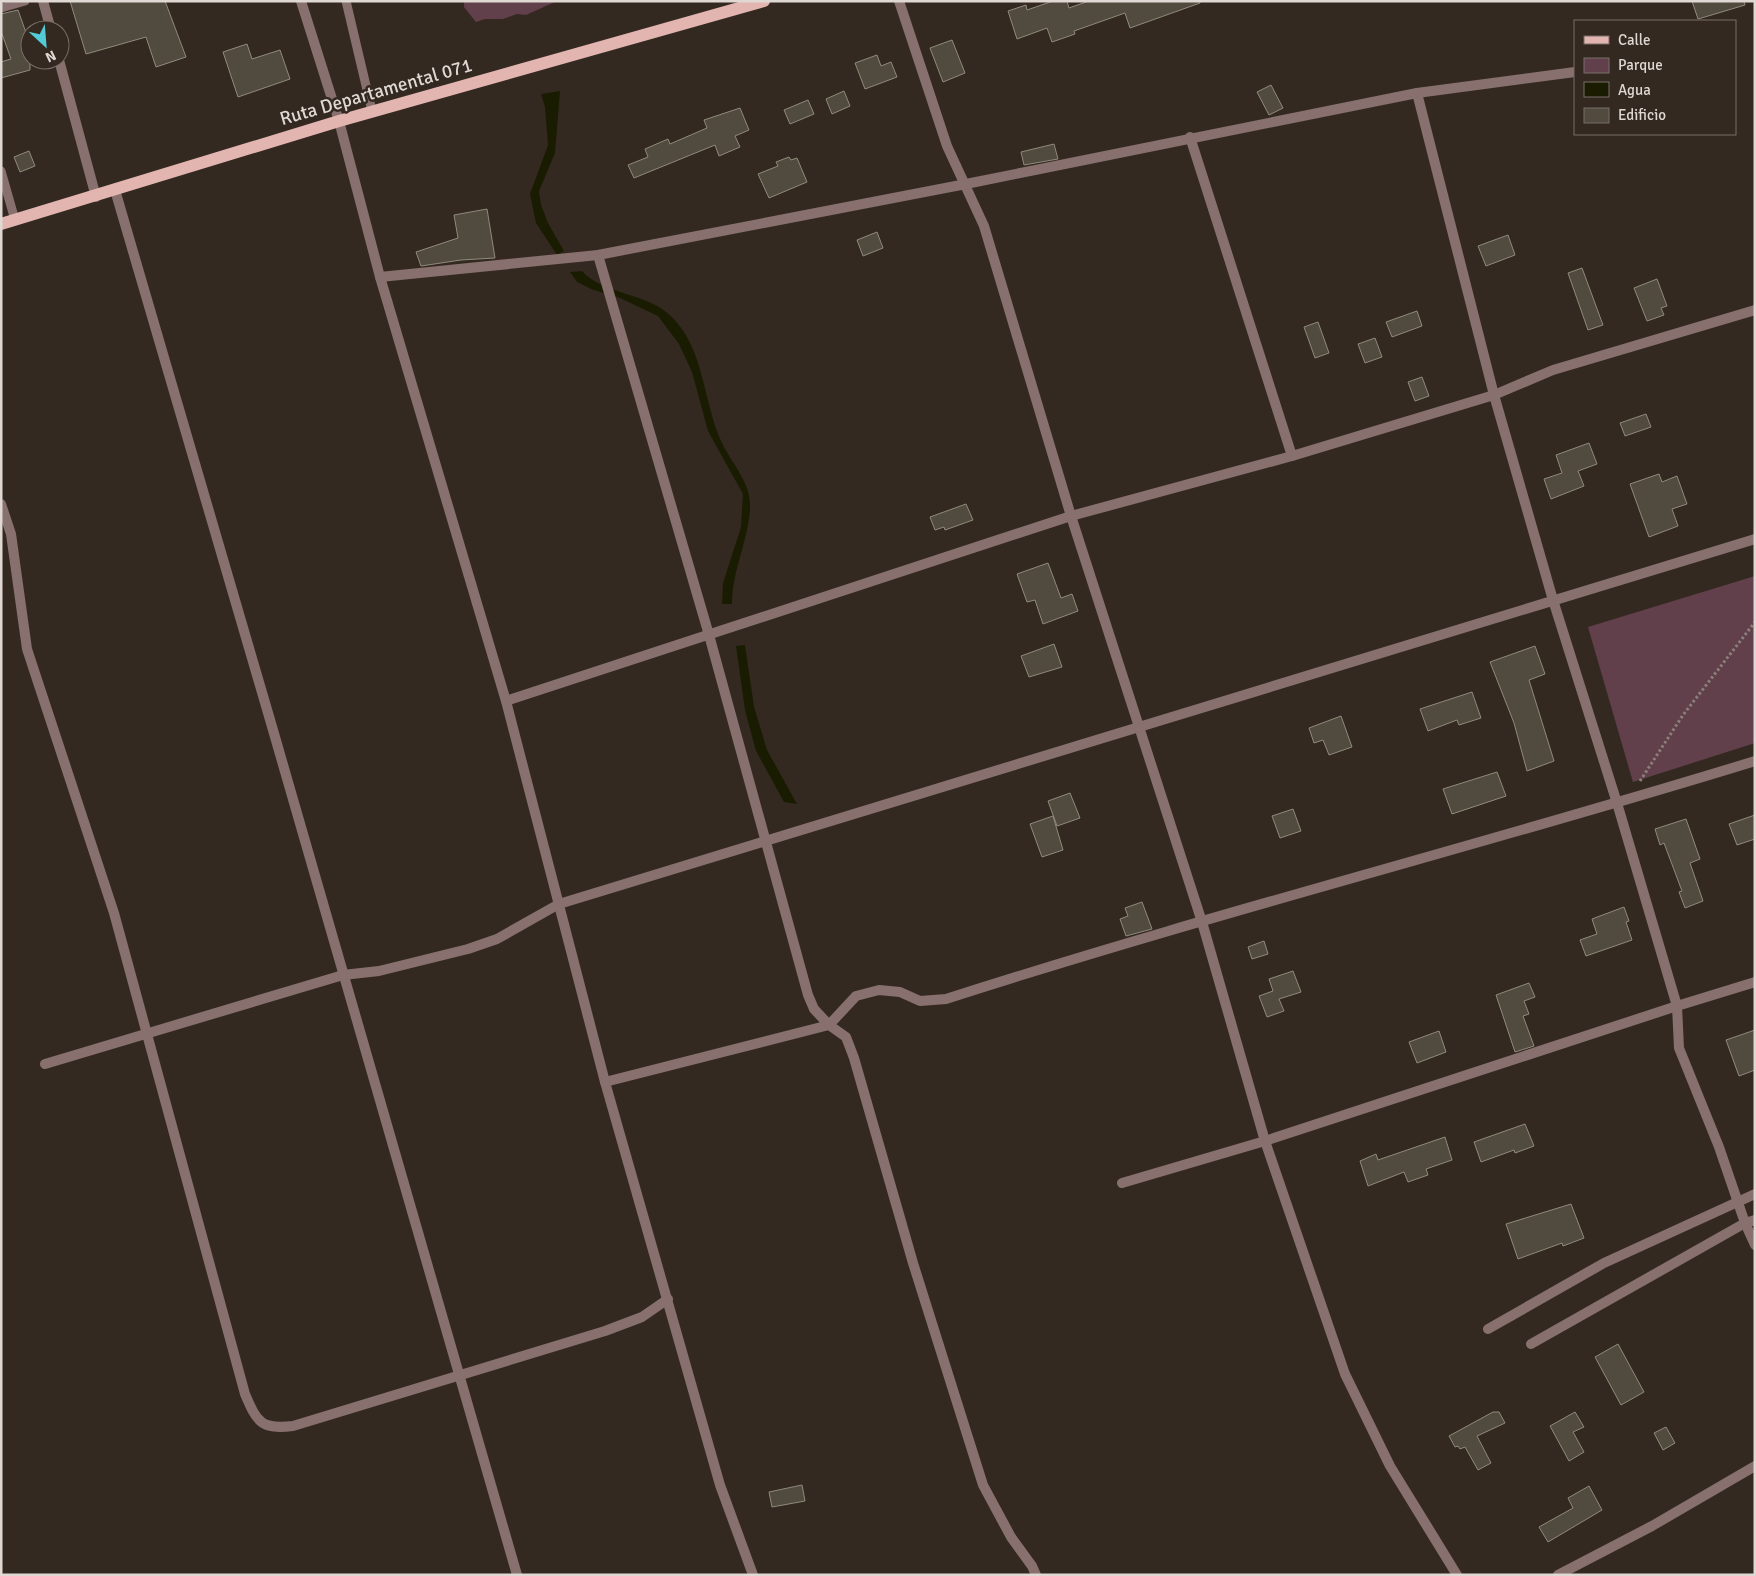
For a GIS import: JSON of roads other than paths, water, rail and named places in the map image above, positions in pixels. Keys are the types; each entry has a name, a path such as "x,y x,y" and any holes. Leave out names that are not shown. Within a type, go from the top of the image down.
{"main road":[{"name":"Ruta Departamental 071","path":"1,224 96,197 339,120 764,1"}],"street":[{"path":"43,1 48,20"},
{"path":"301,1 339,120 380,278 506,701 605,1082 720,1485 753,1575"},
{"path":"899,1 947,146 984,226 1007,297 1071,516 1202,922 1265,1141 1345,1374 1390,1466 1456,1575"},
{"path":"62,70 96,197"},
{"path":"380,278 598,255 966,184 1190,137 1417,93 1574,72"},
{"path":"1417,93 1494,395 1553,600 1617,803 1677,1006 1680,1048 1719,1147 1737,1201 1750,1222 1755,1245"},
{"path":"1190,137 1292,456"},
{"path":"115,190 517,1575"},
{"path":"598,255 710,635 808,995 814,1009 829,1025 846,1037 854,1058 913,1263 983,1485 1011,1537 1032,1566 1036,1575"},
{"path":"506,701 1071,516 1292,456 1494,395 1553,370 1755,310"},
{"path":"1,504 10,534 28,650 114,913 145,1035 244,1394 251,1410 261,1423 273,1428 293,1426 642,1317 668,1299"},
{"path":"45,1064 343,974 379,971 468,949 497,939 559,904 1755,539"},
{"path":"605,1082 829,1025 856,996 879,990 900,992 920,1002 946,999 1202,922 1617,803 1755,761"},
{"path":"1122,1182 1265,1141 1755,982"},
{"path":"1488,1329 1604,1263 1755,1194"},
{"path":"1531,1344 1750,1222"},
{"path":"1558,1575 1652,1526 1755,1466"}],"lane":[{"path":"1,8 25,1"},
{"path":"346,1 372,111"},
{"path":"1,171 15,220"}],"water":[{"path":"560,91 555,153 539,191 541,205 548,223 564,251 557,255 536,223 530,194 548,145 545,107 541,94"},
{"path":"582,271 601,285 662,309 683,330 691,345 722,443 744,480 749,496 749,517 735,578 732,604 722,604 723,583 741,527 743,494 708,431 692,372 679,344 658,316 620,298 591,289 577,282 570,272"},
{"path":"745,645 754,707 767,750 797,804 784,802 756,751 745,710 736,646"}]}
